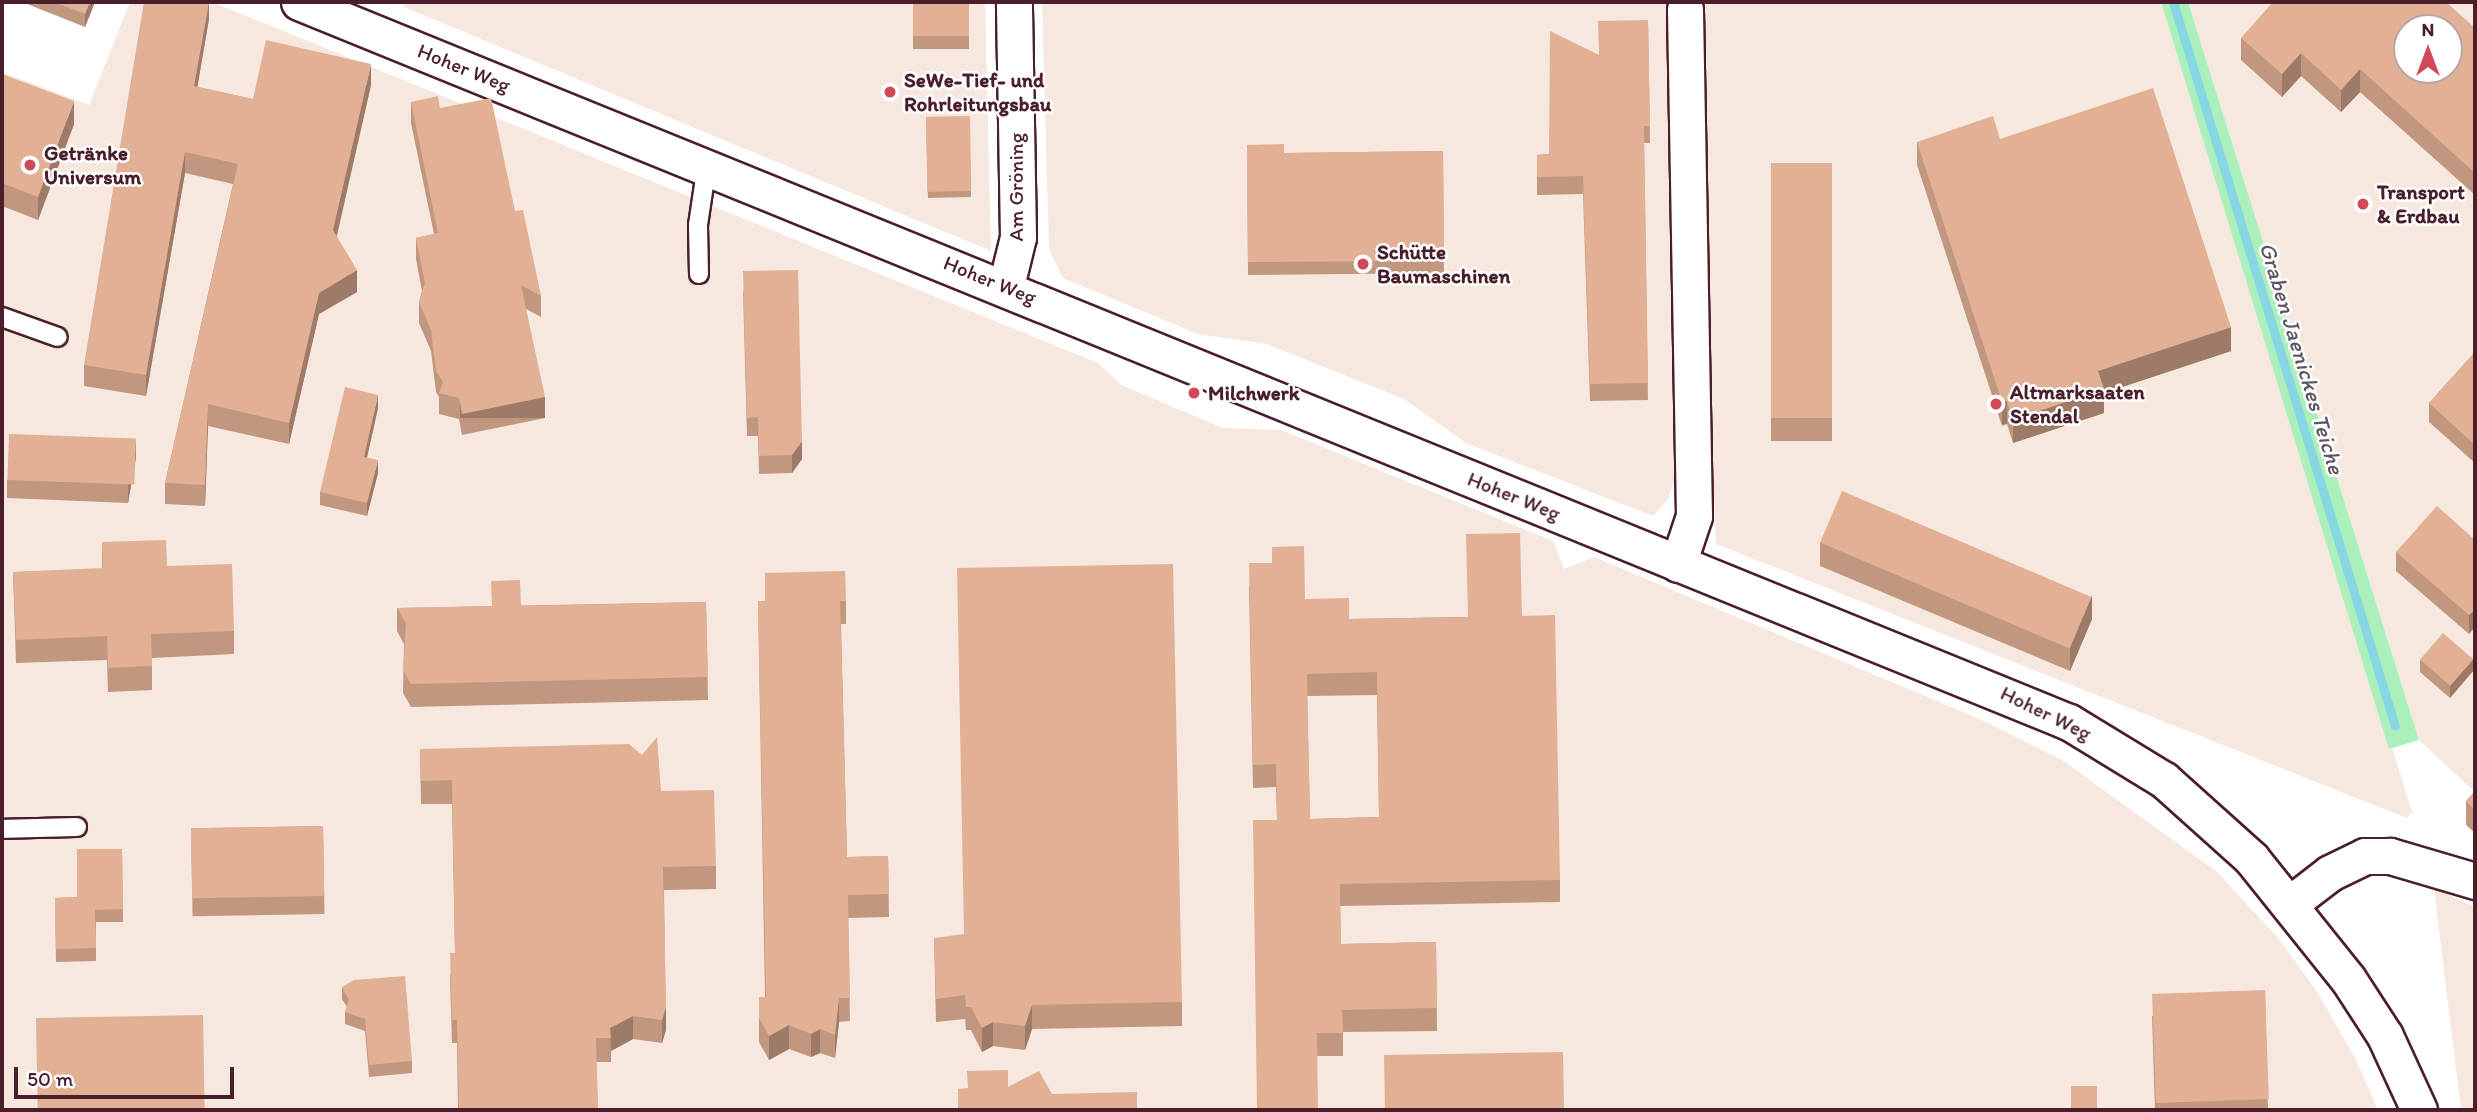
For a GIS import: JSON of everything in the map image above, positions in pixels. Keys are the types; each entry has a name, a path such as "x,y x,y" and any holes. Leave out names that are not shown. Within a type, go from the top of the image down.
{"street":[{"name":"Hoher Weg","path":"299,2 1006,286 1678,564 2069,722 2164,780 2201,811 2291,903 2385,1036 2419,1110"},
{"name":"Am Gröning","path":"1006,286 1018,237 1014,2"},
{"path":"1678,564 1694,516 1685,9"},
{"path":"2291,903 2346,864 2365,856 2390,856 2475,881"}],"lane":[{"path":"699,274 698,225 707,165"},
{"path":"2,317 58,337"},
{"path":"2,828 77,827"}],"shaded area":[{"path":"130,2 212,2 1098,363 1121,385 1223,428 1281,430 1553,541 1564,569 1594,557 1982,720 2062,760 2217,872 2278,938 2316,990 2356,1060 2378,1110 2,1110 2,72 89,105"},
{"path":"405,2 985,2 991,251 404,7"},
{"name":"Altmarksaaten Stendal","path":"1042,2 2161,2 2412,812 2407,818 1716,544 1705,315 1673,316 1677,473 1668,499 1653,516 1466,443 1404,399 1267,344 1198,334 1063,278 1049,249"},
{"name":"Transport & Erdbau","path":"2188,2 2475,2 2475,792 2419,740"},
{"path":"2434,888 2475,907 2475,1110 2461,1110"}],"green space":[{"path":"2161,2 2188,2 2419,740 2389,749"}],"building":[{"path":"54,2 90,2 85,14"},
{"path":"144,2 209,2 194,86 253,99 266,40 371,64 333,230 357,270 319,293 289,423 208,404 205,485 165,483 238,164 185,152 146,375 84,365"},
{"path":"913,2 969,2 969,36 913,36"},
{"path":"2273,2 2446,2 2459,14 2393,14 2393,84 2463,84 2463,17 2475,28 2475,173 2360,69 2341,90 2301,53 2282,74 2241,38"},
{"path":"1648,20 1650,126 1644,126 1648,383 1590,384 1583,176 1537,177 1537,155 1549,154 1550,31 1599,55 1598,21"},
{"name":"Getränke Universum","path":"2,74 74,101 38,197 2,183"},
{"path":"2153,88 2231,327 2098,371 2104,389 2013,420 2007,401 2002,402 1917,142 1993,116 2000,139"},
{"path":"438,96 440,108 491,98 515,211 523,210 541,296 521,285 545,397 462,414 459,398 439,393 443,382 436,371 431,330 419,302 425,283 416,238 438,233 411,102"},
{"path":"970,116 971,191 927,192 926,117"},
{"path":"1284,144 1284,153 1443,151 1444,261 1248,262 1247,145"},
{"path":"1771,163 1832,163 1832,418 1771,418"},
{"path":"798,270 802,441 792,455 759,456 758,417 747,418 743,271"},
{"path":"2475,352 2475,445 2429,403"},
{"path":"345,387 378,395 364,457 378,460 367,503 320,492"},
{"path":"9,434 136,438 134,484 7,480"},
{"path":"1842,491 2091,597 2070,648 1820,543"},
{"path":"2437,506 2475,540 2475,609 2469,615 2396,552"},
{"path":"1520,533 1522,616 1555,615 1560,880 1340,884 1341,944 1436,942 1437,1008 1342,1010 1343,1033 1317,1033 1318,1110 1257,1110 1253,820 1277,820 1276,764 1253,765 1249,563 1272,563 1272,547 1304,546 1305,599 1349,598 1349,619 1468,617 1466,534","holes":["1377,672 1379,817 1310,819 1307,674"]},
{"path":"166,540 167,566 232,564 234,631 151,634 152,666 108,668 107,636 16,640 13,572 103,568 102,542"},
{"path":"1173,564 1182,1002 1032,1005 1025,1026 993,1022 982,1028 971,1007 966,1007 965,995 936,999 934,938 964,934 957,568"},
{"path":"845,571 846,601 840,601 847,857 888,856 889,894 848,895 850,998 839,998 835,1035 820,1029 811,1034 789,1025 769,1036 759,1018 759,997 766,997 758,601 765,601 765,573"},
{"path":"520,580 521,606 706,602 708,677 411,684 403,670 406,623 397,608 492,606 491,581"},
{"path":"2443,633 2473,659 2450,686 2420,659"},
{"path":"657,737 661,791 714,790 716,866 663,867 666,1007 662,1020 633,1016 610,1028 611,1038 596,1038 598,1110 459,1110 457,1020 452,1020 450,953 455,953 452,780 421,781 420,749 629,744 642,755"},
{"path":"2475,791 2475,810 2466,801"},
{"path":"323,826 324,896 192,898 191,828"},
{"path":"77,849 122,849 123,909 95,910 96,948 56,949 55,898 77,897"},
{"path":"405,976 412,1061 369,1065 365,1019 345,1012 349,1000 342,987 354,980"},
{"path":"2265,990 2269,1099 2156,1103 2152,994"},
{"path":"203,1015 205,1110 38,1110 36,1018"},
{"path":"1563,1052 1564,1110 1385,1110 1384,1055"},
{"path":"1008,1070 1008,1087 1039,1071 1052,1094 1137,1092 1137,1110 958,1110 958,1089 968,1088 967,1071"},
{"path":"2071,1086 2097,1086 2097,1110 2071,1110"}],"waterway":[{"name":"Graben Jaenickes Teiche","path":"2173,2 2395,726"}],"place":[{"name":"SeWe-Tief- und Rohrleitungsbau","path":"890,92"},
{"name":"Getränke Universum","path":"30,165"},
{"name":"Transport & Erdbau","path":"2363,204"},
{"name":"Schütte Baumaschinen","path":"1363,264"},
{"name":"Milchwerk","path":"1194,393"},
{"name":"Altmarksaaten Stendal","path":"1996,404"}]}
